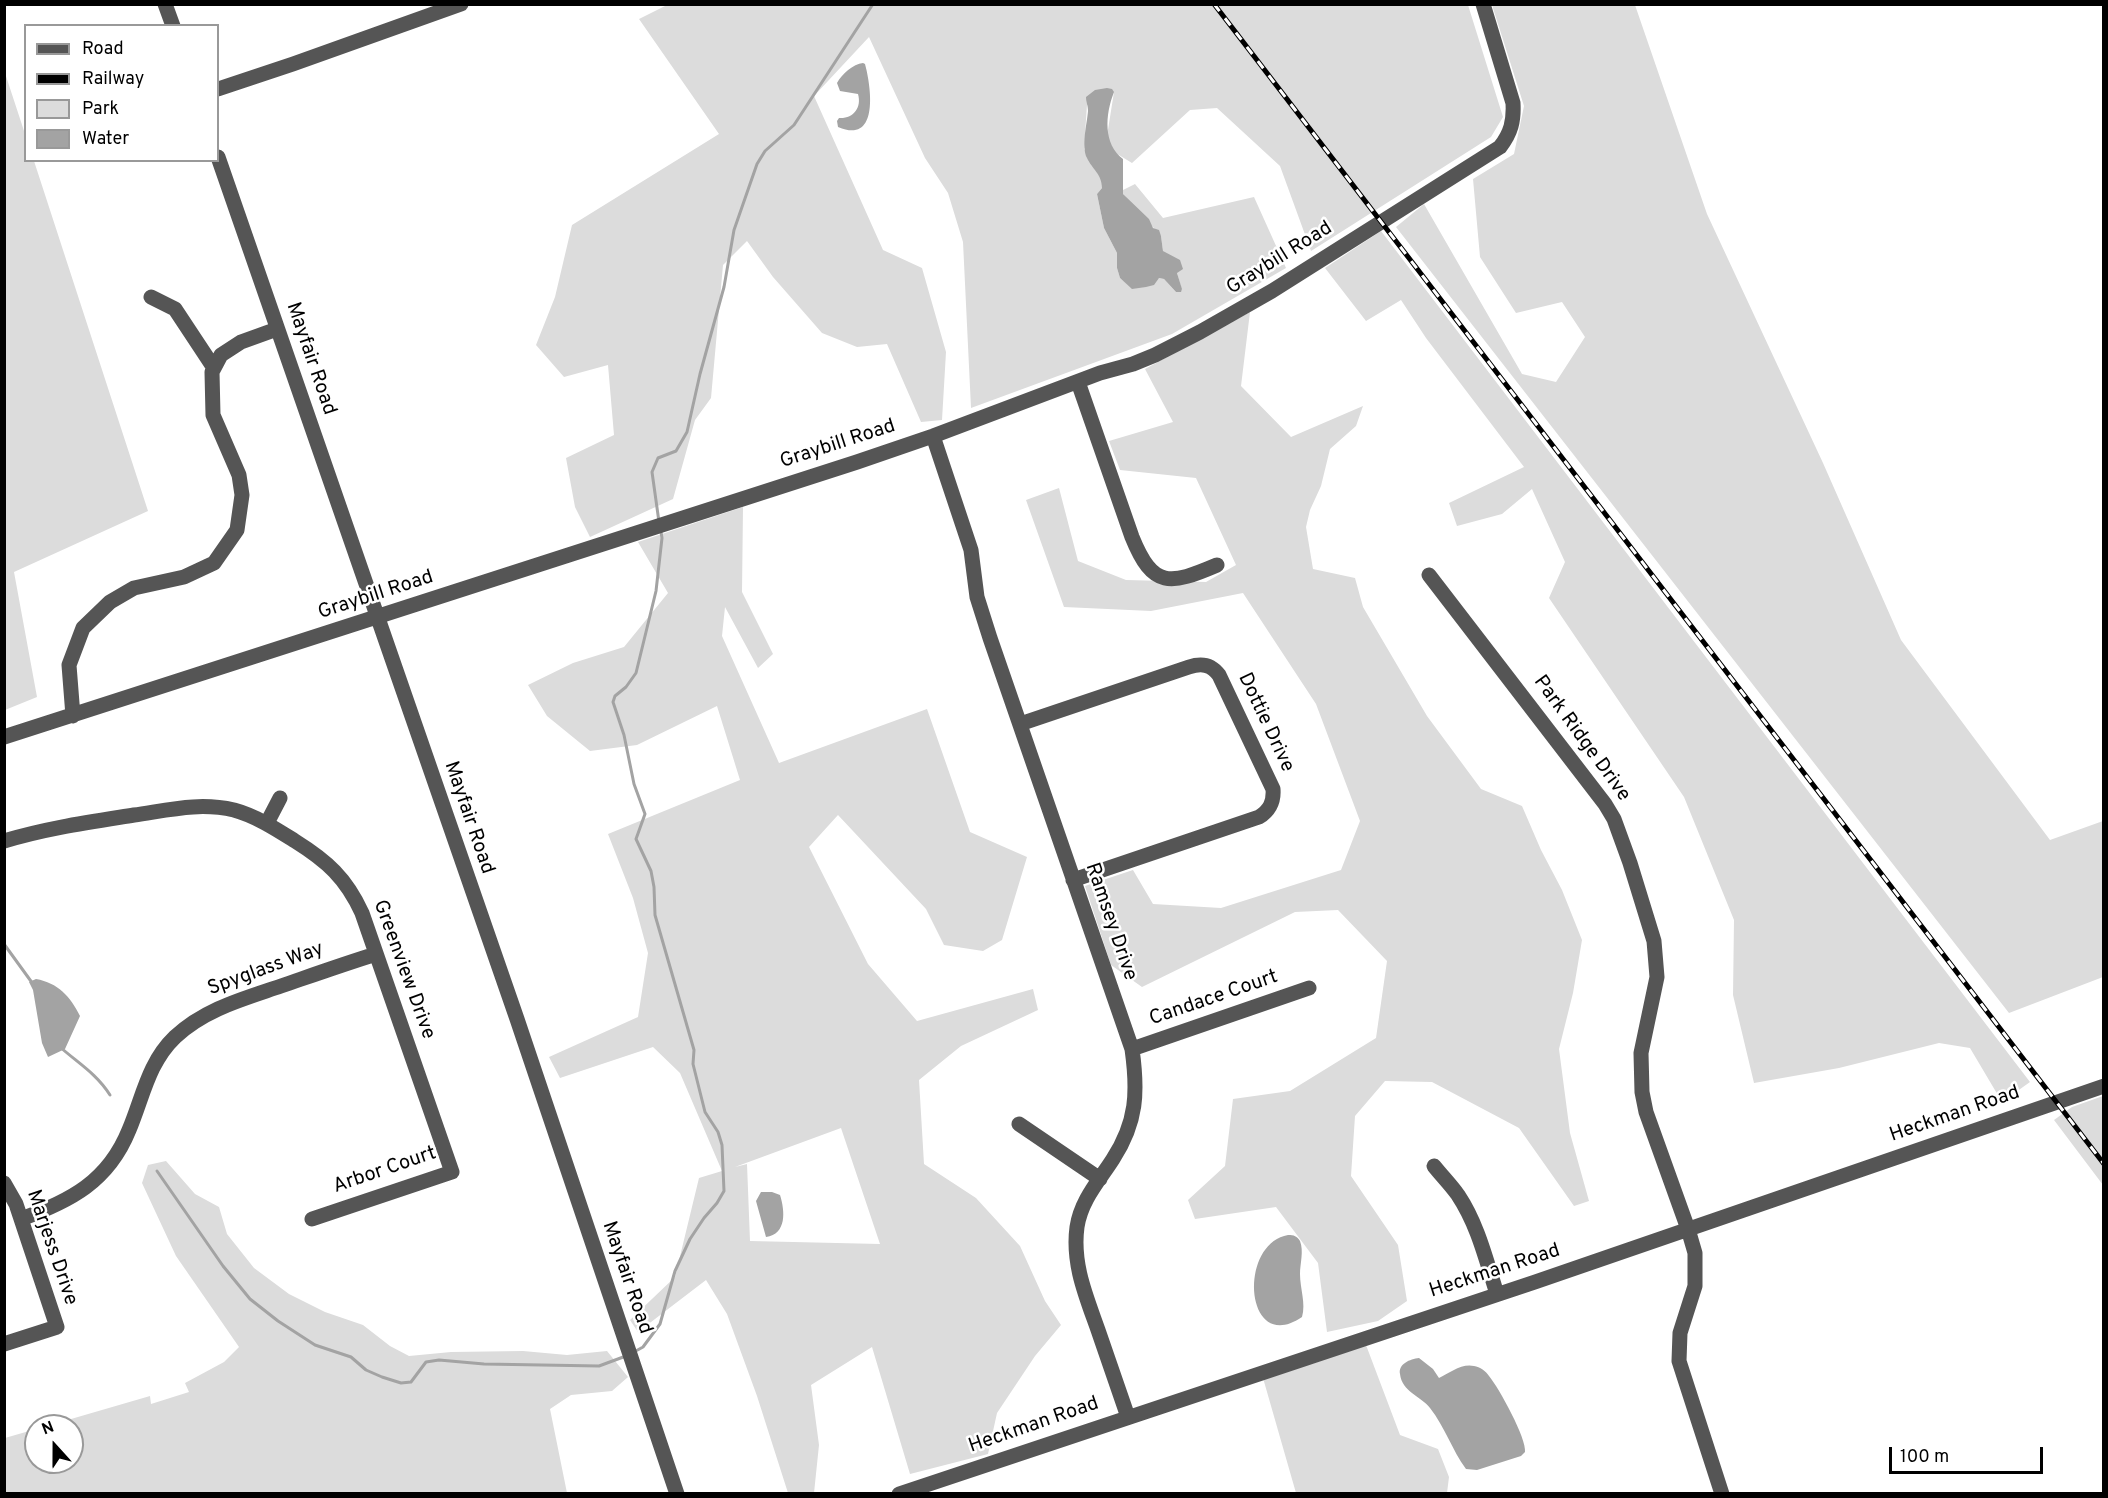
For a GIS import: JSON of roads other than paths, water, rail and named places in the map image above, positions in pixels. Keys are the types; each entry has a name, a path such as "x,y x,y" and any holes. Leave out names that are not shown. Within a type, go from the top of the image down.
{"street":[{"path":"165,4 172,24"},
{"path":"219,89 461,4"},
{"name":"Graybill Road","path":"4,737 376,619 933,436 1155,355 1288,281 1500,147 1512,127 1513,103 1483,4"},
{"name":"Mayfair Road","path":"219,160 376,619 517,1020 677,1494"},
{"path":"151,297 175,309 214,368"},
{"path":"73,716 69,665 83,628 110,602 134,588 184,577 214,563 237,530 242,495 239,475 213,415 212,372 221,355 241,342 277,329"},
{"path":"1078,382 1138,554 1150,571 1166,579 1174,579 1197,574 1217,565"},
{"name":"Ramsey Drive","path":"933,436 971,550 977,597 1132,1049 1137,1081 1132,1119 1123,1143 1089,1194 1077,1226 1076,1247 1077,1264 1128,1417"},
{"name":"Park Ridge Drive","path":"1429,575 1605,804 1614,819 1651,927 1657,958 1655,994 1641,1053 1642,1092 1646,1112 1695,1253 1695,1286 1680,1333 1679,1361 1722,1494"},
{"name":"Dottie Drive","path":"1020,724 1189,667 1205,664 1217,671 1272,789 1274,797 1272,805 1259,817 1073,880"},
{"path":"267,823 280,798"},
{"name":"Greenview Drive","path":"4,841 71,825 150,813 171,807 193,806 232,810 267,823 319,856 344,881 362,913 432,1115"},
{"name":"Spyglass Way","path":"21,1219 69,1200 91,1185 110,1164 129,1130 144,1083 152,1068 167,1046 186,1027 219,1007 376,954"},
{"name":"Candace Court","path":"1132,1049 1309,988"},
{"name":"Heckman Road","path":"899,1494 1497,1294 2103,1086"},
{"name":"Arbor Court","path":"312,1219 452,1172 432,1115"},
{"path":"1019,1124 1100,1179"},
{"path":"1434,1166 1457,1194 1468,1212 1497,1294"},
{"name":"Marjess Drive","path":"4,1183 21,1219 57,1327 4,1344"}],"water":[{"path":"863,63 870,98 867,121 861,128 851,130 838,127 839,118 848,117 855,112 859,99 858,94 840,91 837,83 848,70"},
{"path":"1107,88 1114,92 1109,110 1108,128 1112,145 1123,159 1123,194 1149,219 1153,228 1159,230 1163,251 1180,260 1183,269 1177,273 1181,292 1176,292 1164,279 1159,278 1154,285 1132,289 1120,278 1117,253 1104,228 1097,194 1102,188 1102,183 1087,158 1084,147 1088,111 1086,97 1095,90"},
{"path":"36,979 62,991 80,1016 65,1049 48,1057 42,1043 33,990 29,982"},
{"path":"761,1192 780,1195 783,1208 781,1227 773,1235 766,1237 756,1201"},
{"path":"1288,1235 1296,1237 1301,1245 1300,1274 1303,1306 1302,1317 1283,1325 1269,1322 1259,1311 1254,1294 1255,1275 1261,1257 1272,1243"},
{"path":"1419,1358 1433,1369 1439,1378 1469,1365 1485,1371 1512,1414 1522,1436 1525,1452 1521,1456 1477,1470 1466,1469 1430,1408 1408,1390 1401,1380 1401,1367"}],"waterway":[{"path":"659,522 652,472 658,458 676,451 687,432 724,287 734,230 757,164 765,151 794,125 873,4"},
{"path":"634,1352 643,1347 660,1324 675,1271 690,1239 724,1191 722,1145 718,1132 705,1112 693,1064 694,1050 655,915 651,871 636,839 645,814 634,784 624,735 613,702 615,696 626,687 636,673 656,591 661,532"},
{"path":"4,944 33,984"},
{"path":"60,1047 93,1075 110,1095"},
{"path":"157,1171 223,1266 250,1299 315,1345 351,1357 366,1370 382,1377 401,1383 411,1382 426,1362 439,1360 484,1364 599,1366 626,1356"}],"railway":[{"path":"1214,4 2104,1164"}]}
